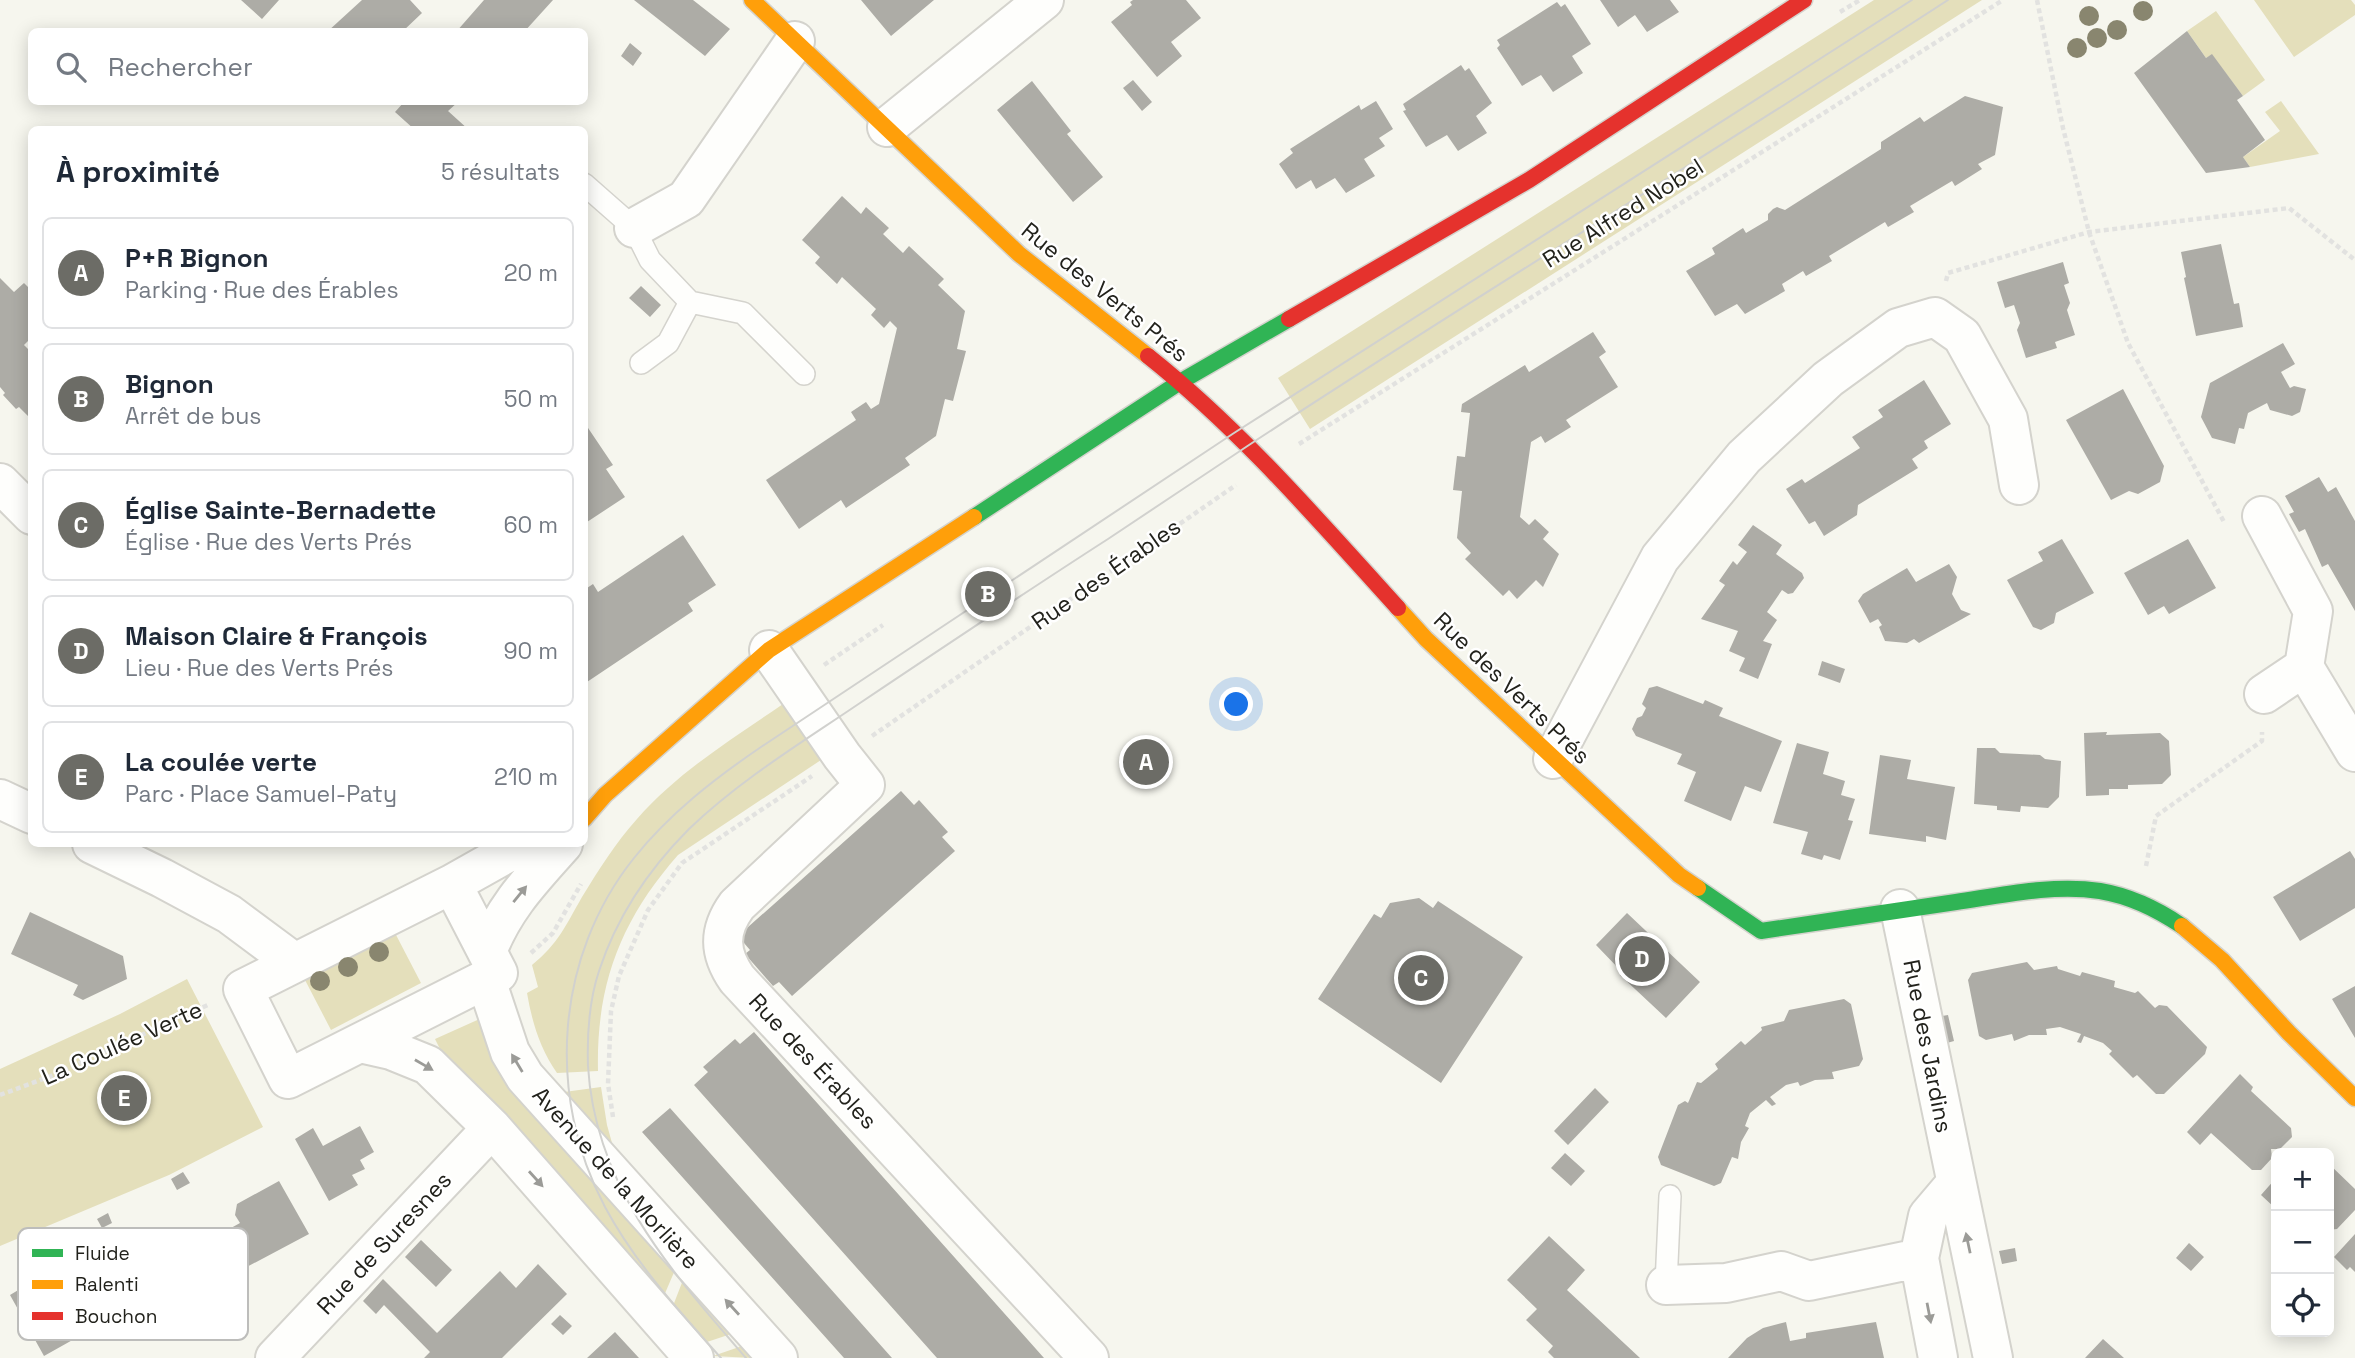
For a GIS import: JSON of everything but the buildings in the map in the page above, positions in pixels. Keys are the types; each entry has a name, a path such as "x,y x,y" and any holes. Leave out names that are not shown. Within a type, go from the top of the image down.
{"street":[{"name":"Rue des Verts Prés","path":"752,0 1019,254 1180,382 1267,464 1426,639 1679,875 1761,931 2018,893 2102,891 2139,902 2179,922 2231,968 2279,1023 2355,1098"},
{"path":"887,127 1044,0"},
{"path":"591,807 769,650 1180,382 1529,180 1804,0"},
{"path":"634,228 687,199 795,41"},
{"path":"1553,759 1660,558 1744,457 1838,371 1898,328 1935,317 1962,337 2008,419 2019,485"},
{"path":"0,483 28,511"},
{"path":"2262,516 2313,611 2304,667 2355,752"},
{"name":"Rue des Érables","path":"769,650 865,785 737,905 728,918 723,942 726,962 747,989 1089,1358"},
{"path":"2264,694 2304,667"},
{"path":"0,799 28,812"},
{"path":"98,847 229,914 295,963"},
{"path":"518,847 452,884 243,989 288,1079 360,1043 490,968 497,927 513,902 560,847"},
{"name":"Avenue de la Morlière","path":"452,884 490,968 510,1052 525,1077 778,1358"},
{"name":"Rue des Jardins","path":"1900,909 1993,1358"},
{"path":"360,1043 391,1050 428,1065 492,1128 694,1358"},
{"name":"Rue de Suresnes","path":"275,1358 492,1128"},
{"path":"1938,1358 1919,1258 1928,1216 1956,1183"},
{"path":"1667,1285 1726,1283 1781,1271 1809,1281 1919,1258"}],"lane":[{"path":"588,188 634,228 650,260 691,302 743,313 803,374"},
{"path":"640,363 667,343 691,302"},
{"path":"1667,1285 1670,1196"}],"path":[{"name":"Rue Alfred Nobel","path":"1267,464 2003,0"},
{"path":"2037,0 2063,128 2089,232 2128,343 2224,523"},
{"path":"1935,317 1948,273 2089,232 2289,208 2355,260"},
{"name":"Rue des Érables","path":"616,1128 608,1084 611,1011 619,976 633,940 658,894 682,863 1267,464"},
{"path":"2139,902 2156,816 2262,741 2264,694"},
{"path":"490,968 525,957 553,933 582,882"},
{"name":"La Coulée Verte","path":"0,1095 51,1076 243,989"}],"shaded area":[{"path":"1874,0 1982,0 1310,429 1278,378"},
{"path":"2254,0 2351,0 2355,5 2355,15 2294,57"},
{"path":"2216,11 2265,80 2243,96 2212,55 2206,58 2187,31"},
{"path":"2281,101 2319,154 2250,167 2243,157 2280,131 2265,112"},
{"path":"783,704 821,760 678,855 641,904 616,955 602,1010 598,1071 557,1073 541,1045 531,1014 527,993 538,987 532,965 555,942 615,847 653,802 706,757"},
{"path":"395,933 421,983 331,1030 305,980"},
{"path":"187,979 263,1127 169,1175 43,1228 18,1228 18,1238 0,1246 0,1069 120,1014"},
{"path":"484,1017 675,1270 663,1298 443,1055 435,1039"},
{"path":"601,1087 607,1125 619,1168 557,1093"},
{"path":"683,1280 731,1334 701,1344 671,1311"},
{"path":"742,1346 752,1358 713,1356"}],"tram line":[{"path":"721,1358 658,1286 605,1207 586,1164 574,1120 567,1074 568,1028 575,983 588,939 608,897 648,842 693,798 761,747 1234,433 1912,0"},
{"path":"746,1358 691,1293 642,1225 621,1189 605,1150 594,1110 588,1066 588,1042 591,1006 599,971 615,931 635,895 674,845 709,811 750,778 983,621 1336,388 1948,0"}],"traffic: fast":[{"path":"974,517 1180,382 1289,319"},
{"path":"1698,888 1761,931 2010,894 2064,889 2100,891 2122,896 2153,909 2182,926"}],"traffic: slow":[{"path":"752,0 1019,254 1148,356"},
{"path":"588,814 605,795 769,650 974,517"},
{"path":"1398,608 1426,639 1679,875 1698,888"},
{"path":"2182,926 2222,960 2289,1033 2355,1098"}],"traffic: jam":[{"path":"1289,319 1529,180 1804,0"},
{"path":"1148,356 1247,445 1398,608"}],"place":[{"name":"Bignon","path":"988,594"},
{"name":"P+R Bignon","path":"1146,762"},
{"name":"Maison Claire & François","path":"1642,959"},
{"name":"Église Sainte-Bernadette","path":"1421,978"},
{"name":"La coulée verte","path":"124,1098"}]}
